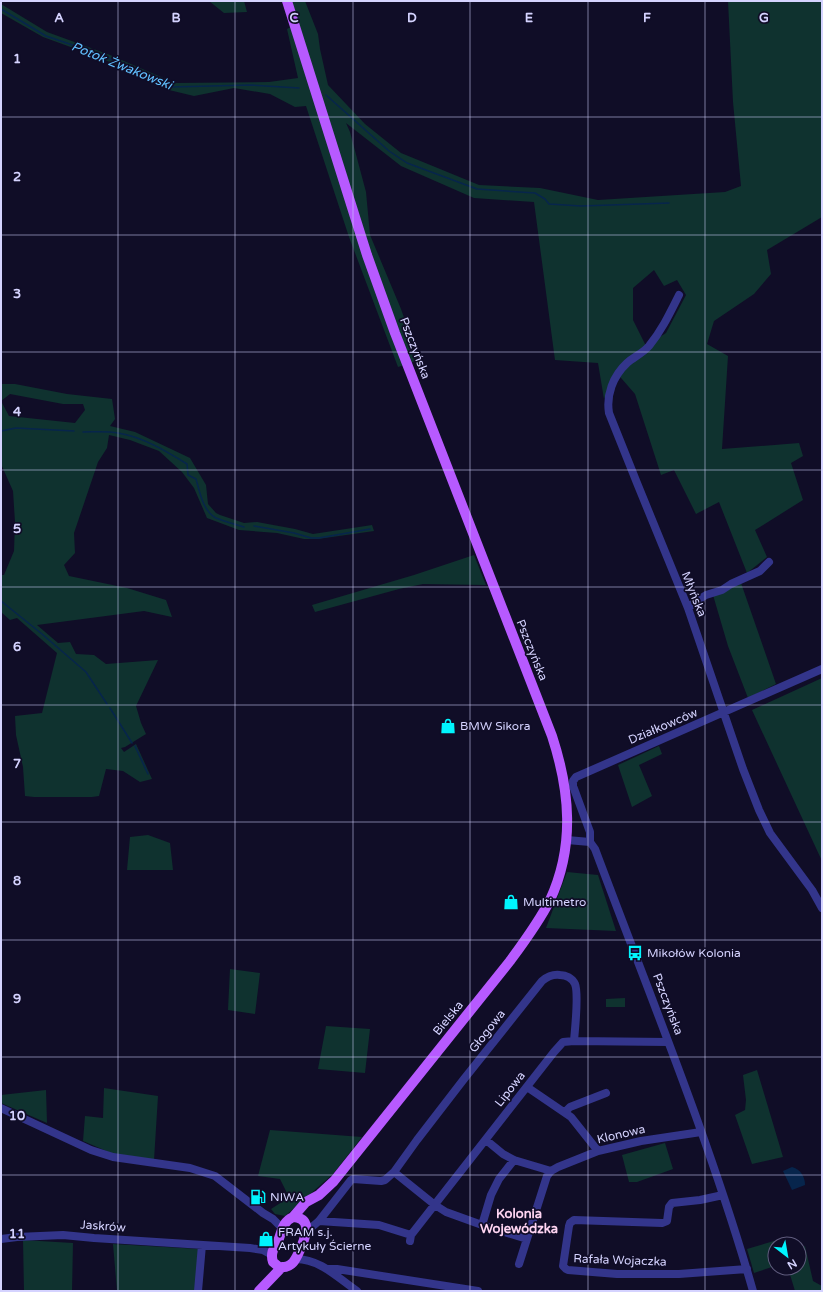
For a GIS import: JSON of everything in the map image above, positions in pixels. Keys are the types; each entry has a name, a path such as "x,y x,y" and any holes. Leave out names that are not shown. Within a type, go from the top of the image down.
{"main road":[{"name":"Pszczyńska","path":"287,1 365,248 395,333 552,736 565,788 568,813 567,840"},
{"name":"Bielska","path":"296,1259 306,1235 305,1214 307,1210 319,1195 334,1181 364,1144 510,961 538,921 553,893 567,840"},
{"name":"Bielska","path":"287,1222 306,1202 319,1195"},
{"path":"267,1283 270,1254 279,1240 287,1222 298,1217 305,1225"},
{"path":"270,1254 276,1265 282,1267 288,1266 296,1259"},
{"path":"259,1291 282,1267"}],"street":[{"name":"Młyńska","path":"679,295 665,324 652,342 618,373 609,394 609,413 636,483 688,608 759,810 770,833 812,890 822,908"},
{"path":"688,608 706,595 722,590 731,584 760,571 769,562"},
{"name":"Działkowców","path":"590,842 590,832 573,786 574,779 822,669"},
{"path":"567,840 590,842"},
{"name":"Pszczyńska","path":"590,842 595,849 701,1132 723,1195 753,1291"},
{"name":"Głogowa","path":"319,1221 351,1180 381,1181 385,1180 394,1172 416,1140 542,981 549,976 566,976 574,983 577,992 574,1041"},
{"name":"Lipowa","path":"319,1221 379,1225 410,1238 560,1044 563,1042 574,1041 668,1042"},
{"path":"527,1087 572,1117 598,1151"},
{"path":"565,1112 570,1107 606,1092"},
{"path":"1,1108 91,1150 103,1154 113,1157 190,1168 215,1176 262,1214 273,1219 287,1222"},
{"name":"Klonowa","path":"551,1171 566,1163 598,1151 641,1141 701,1132"},
{"path":"486,1140 503,1154 514,1160 551,1171 547,1176 519,1264"},
{"path":"482,1225 490,1195 499,1179 514,1160"},
{"path":"394,1172 446,1212 482,1225 527,1238"},
{"name":"Rafała Wojaczka","path":"723,1195 700,1200 672,1203 669,1207 667,1221 662,1223 574,1220 569,1226 563,1266 566,1270 617,1274 679,1274 747,1270"},
{"path":"305,1225 313,1226 319,1221"},
{"name":"Jaskrów","path":"1,1239 62,1235 250,1248 270,1254"},
{"path":"198,1291 202,1245"},
{"path":"300,1249 313,1262"},
{"path":"296,1259 313,1262 327,1269 357,1291"},
{"path":"327,1269 338,1269 478,1291"}],"green space":[{"path":"209,1 244,1 247,12 224,13"},
{"path":"291,1 305,1 318,34 328,85 365,124 401,153 479,185 540,188 598,200 725,192 741,186 733,102 728,1 822,1 822,217 767,250 771,274 754,294 714,321 707,344 728,356 722,449 799,443 803,456 791,463 803,500 755,530 767,557 747,573 719,502 696,514 674,470 661,475 635,394 615,371 604,399 598,363 555,360 534,202 474,198 401,166 346,123 350,132 366,192 370,235 401,309 419,360 398,367 349,237 306,106 295,107 270,94 234,88 194,96 169,90 101,58 43,37 1,13 1,4 47,32 110,55 175,83 269,82 298,78 287,29 298,23","holes":["654,270 664,286 677,280 686,295 666,333 646,346 633,320 633,288"]},
{"path":"1,384 15,384 67,394 112,399 115,419 110,426 135,432 190,458 206,485 208,504 216,513 220,515 244,523 257,522 313,534 372,525 374,531 318,539 304,539 277,533 239,530 207,518 194,488 182,472 159,451 130,440 109,435 107,448 98,462 74,533 75,553 64,565 69,576 127,588 166,600 172,617 144,611 37,625 58,643 70,642 76,654 94,655 106,664 158,660 136,706 146,734 121,748 124,752 136,744 152,779 140,782 123,771 106,769 99,796 25,796 23,767 16,735 15,716 42,713 57,653 17,618 10,620 1,612 1,575 4,575 14,551 15,522 13,491 1,464","holes":["10,394 63,404 83,404 85,410 75,423 9,416 1,401"]},
{"path":"474,555 486,585 423,584 315,612 312,605 414,575"},
{"path":"741,583 776,684 748,698 728,646 713,595"},
{"path":"822,678 822,861 752,710"},
{"path":"659,746 662,754 639,765 652,796 632,807 618,765"},
{"path":"148,835 170,843 173,870 127,870 130,837"},
{"path":"567,872 598,875 616,931 546,928"},
{"path":"230,969 260,973 255,1014 228,1010"},
{"path":"625,998 625,1007 606,1007 606,999"},
{"path":"326,1026 370,1029 365,1073 318,1069"},
{"path":"757,1070 783,1157 752,1164 735,1115 745,1110 746,1100 743,1075"},
{"path":"104,1088 158,1096 154,1160 111,1153 83,1141 85,1116 103,1118"},
{"path":"46,1090 47,1123 1,1103 1,1095"},
{"path":"270,1130 362,1137 333,1174 285,1216 275,1214 271,1209 285,1200 287,1193 280,1179 258,1176"},
{"path":"665,1143 673,1169 637,1182 629,1182 622,1155"},
{"path":"23,1240 73,1243 72,1291 24,1291"},
{"path":"767,1243 767,1269 754,1273 747,1249"},
{"path":"113,1244 199,1249 195,1291 117,1291"},
{"path":"807,1255 813,1281 822,1286 822,1291 795,1291 790,1276 807,1276"}],"water":[{"path":"792,1167 802,1173 805,1185 792,1190 783,1171"}],"waterway":[{"name":"Potok Żwakowski","path":"1,9 46,36 102,55 170,87 251,85 299,88"},
{"name":"Potok Żwakowski","path":"326,95 389,151 407,163 477,189 535,193 545,199 549,204 581,206 669,203"},
{"path":"1,431 16,428 74,431"},
{"path":"83,432 110,432 127,435 145,441 171,454 187,464 188,475 196,479 201,496 208,511 216,518 244,527"},
{"path":"254,526 294,533 311,538 319,538 370,529"},
{"path":"1,601 86,672 107,704"},
{"path":"110,708 132,743"},
{"path":"135,746 148,774"}],"place":[{"name":"BMW Sikora","path":"448,726"},
{"name":"Multimetro","path":"511,902"},
{"name":"Mikołów Kolonia","path":"635,953"},
{"name":"NIWA","path":"258,1197"},
{"name":"FRAM s.j. Artykuły Ścierne","path":"266,1239"}],"district":[{"name":"Kolonia Wojewódzka","path":"519,1220"}]}
